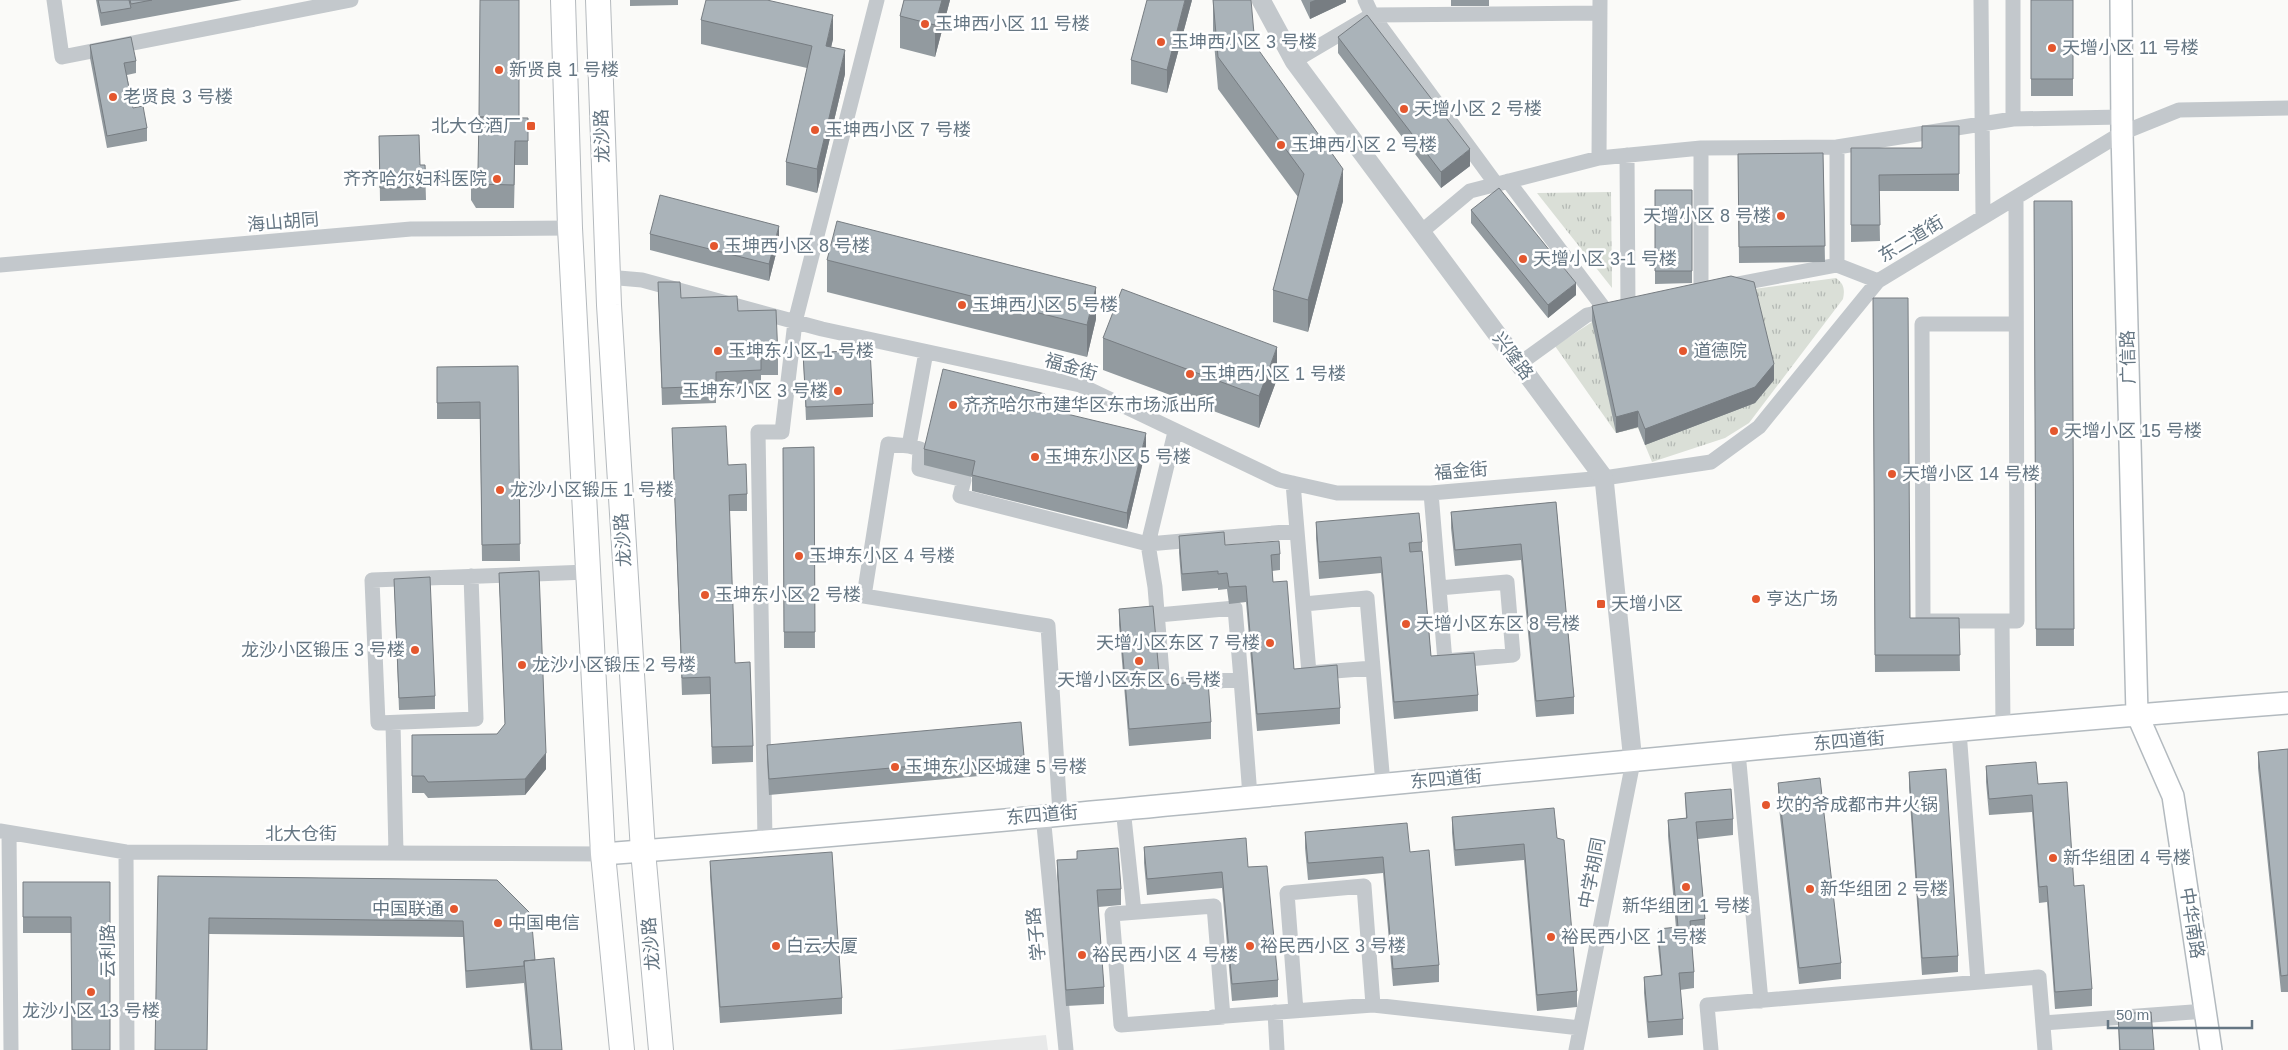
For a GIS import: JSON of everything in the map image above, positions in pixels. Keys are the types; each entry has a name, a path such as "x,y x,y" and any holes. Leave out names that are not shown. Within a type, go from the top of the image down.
{"main road":[{"name":"龙沙路","path":"563,0 570,228 603,854 622,1050"},
{"name":"龙沙路","path":"598,0 607,277 643,851 661,1050"},
{"name":"广信路","path":"2121,0 2122,125 2137,714"},
{"name":"东四道街","path":"603,854 1633,762 2137,714 2288,703"},
{"name":"中华南路","path":"2137,714 2173,796 2212,1050"}],"street":[{"path":"54,0 62,57 291,6 351,0"},
{"path":"765,840 758,432 782,432 795,322 878,0"},
{"name":"兴隆路","path":"1261,0 1294,61 1604,478"},
{"path":"1365,0 1372,15 1502,183 1606,311"},
{"path":"1981,0 1983,218"},
{"path":"2013,0 2013,119"},
{"path":"1294,61 1372,15 1439,7 1600,6 1599,158"},
{"name":"东二道街","path":"1604,478 1711,462 1759,427 1878,281 2016,198 2122,125 2179,110 2288,108"},
{"path":"1421,232 1470,192 1599,158 1701,148 1837,147 2013,119 2122,125"},
{"path":"1837,147 1838,265"},
{"path":"1701,148 1701,291"},
{"path":"1627,155 1628,307"},
{"path":"2016,198 2017,621 1923,621 1922,324 2016,324"},
{"name":"海山胡同","path":"0,265 411,229 570,228"},
{"path":"1683,295 1838,265 1878,281"},
{"name":"福金街","path":"607,277 642,280 795,322 1080,385 1279,480 1336,493 1431,493 1604,478"},
{"path":"1519,364 1587,315 1646,303"},
{"path":"926,352 909,446 920,449 919,468 964,480 960,496 1148,544 1297,531"},
{"path":"1175,432 1148,544 1158,615 1163,686 1241,679"},
{"name":"学子路","path":"909,446 888,444 864,596 1048,626 1052,814 1066,1050"},
{"path":"1604,478 1633,762"},
{"path":"1293,484 1309,673 1373,668"},
{"path":"1431,493 1439,588 1446,661 1513,655 1507,582 1439,588"},
{"path":"471,576 476,719 378,724 372,580 471,576 588,572"},
{"path":"1304,604 1368,598 1383,784"},
{"path":"1158,615 1235,608 1250,796"},
{"path":"2002,621 2003,727"},
{"path":"393,723 396,853"},
{"path":"1959,731 1978,982"},
{"path":"1738,752 1761,1000"},
{"name":"中学胡同","path":"1576,1050 1633,762"},
{"path":"1123,808 1134,912"},
{"path":"4,832 5,943 11,1050"},
{"name":"北大仓街","path":"4,832 126,852 603,854"},
{"name":"云利路","path":"126,852 127,1050"},
{"path":"1296,1011 1286,893 1364,886 1374,1005"},
{"path":"1213,1017 1222,1016 1214,906 1112,914 1121,1024 1374,1005 1580,1028"},
{"path":"1707,1050 1711,1050 1707,1005 2039,977 2045,1050"},
{"path":"2043,1023 2206,1011"},
{"path":"1275,1012 1276,1050"}],"shaded area":[{"path":"1046,1035 1048,1050 892,1050"}],"green space":[{"path":"1611,192 1612,288 1537,193"},
{"name":"道德院","path":"1836,278 1843,287 1843,299 1749,423 1725,438 1652,462 1638,428 1616,433 1555,346 1592,322 1731,292"}],"building":[{"path":"98,0 129,0 131,8 101,13"},
{"path":"130,0 152,0 131,4"},
{"name":"新贤良 1 号楼","path":"480,0 519,0 519,118 479,117"},
{"path":"706,0 767,0 833,15 826,46 845,50 817,169 786,162 812,46 701,20"},
{"path":"904,0 942,0 935,25 900,16"},
{"name":"玉坤西小区 3 号楼","path":"1147,0 1185,0 1167,70 1131,60"},
{"name":"玉坤西小区 2 号楼","path":"1213,0 1251,0 1255,45 1343,169 1308,300 1273,290 1304,174 1218,57"},
{"name":"天增小区 11 号楼","path":"2031,0 2073,0 2073,79 2031,79"},
{"name":"天增小区 2 号楼","path":"1367,15 1470,149 1441,172 1338,37"},
{"name":"老贤良 3 号楼","path":"131,37 136,61 124,63 133,108 143,106 147,128 107,136 90,45"},
{"path":"479,117 528,118 528,141 515,141 514,185 476,184 471,176 478,169"},
{"path":"1922,126 1959,126 1959,174 1879,175 1880,225 1851,225 1851,148 1922,148"},
{"path":"419,135 420,165 425,165 426,187 380,188 379,136"},
{"name":"天增小区 8 号楼","path":"1823,153 1825,246 1739,247 1738,154"},
{"name":"天增小区 3-1 号楼","path":"1499,188 1576,283 1548,305 1471,210"},
{"path":"1655,190 1692,190 1692,271 1655,271"},
{"path":"660,195 779,226 769,264 650,234"},
{"name":"天增小区 15 号楼","path":"2034,201 2072,201 2074,629 2036,629"},
{"path":"837,221 1096,287 1087,325 827,260"},
{"name":"道德院","path":"1731,276 1754,282 1774,364 1755,387 1645,429 1638,411 1616,417 1592,306"},
{"name":"玉坤东小区 1 号楼","path":"658,282 680,282 681,298 737,296 738,311 776,310 778,358 761,359 761,370 716,372 716,386 662,388"},
{"path":"1122,289 1277,347 1259,396 1103,338"},
{"name":"天增小区 14 号楼","path":"1873,298 1908,298 1910,618 1959,618 1960,655 1875,655"},
{"name":"玉坤东小区 3 号楼","path":"870,350 873,404 806,407 803,353"},
{"name":"龙沙小区锻压 1 号楼","path":"518,366 520,544 482,545 480,402 437,403 437,367"},
{"name":"玉坤东小区 5 号楼","path":"943,369 1045,394 1042,408 1146,433 1127,513 972,475 975,461 924,449"},
{"name":"玉坤东小区 2 号楼","path":"726,426 728,465 746,464 747,494 729,495 735,663 750,662 753,746 712,747 710,677 682,678 672,428"},
{"name":"玉坤东小区 4 号楼","path":"814,447 815,632 784,632 783,448"},
{"path":"1556,502 1574,697 1536,701 1521,544 1455,550 1451,512"},
{"name":"天增小区东区 8 号楼","path":"1419,513 1422,542 1409,543 1410,552 1422,551 1431,656 1474,653 1478,695 1394,702 1381,557 1319,562 1316,522"},
{"name":"天增小区东区 7 号楼","path":"1224,532 1225,545 1279,541 1280,554 1271,555 1273,582 1287,581 1294,669 1337,665 1340,708 1257,714 1246,586 1229,587 1227,573 1218,574 1218,571 1182,574 1179,536"},
{"name":"龙沙小区锻压 2 号楼","path":"539,571 546,753 525,779 428,782 424,776 412,776 412,735 497,734 505,724 499,573"},
{"name":"龙沙小区锻压 3 号楼","path":"430,577 435,696 399,698 394,579"},
{"name":"天增小区东区 6 号楼","path":"1153,606 1160,685 1208,681 1211,722 1129,729 1119,609"},
{"path":"1021,722 1024,756 769,779 767,745"},
{"path":"2288,749 2288,975 2281,976 2258,752"},
{"name":"新华组团 4 号楼","path":"2036,762 2038,784 2067,782 2074,886 2084,885 2092,989 2055,992 2047,886 2039,887 2032,795 1989,799 1986,766"},
{"path":"1946,769 1958,956 1922,958 1909,772"},
{"name":"新华组团 2 号楼","path":"1820,778 1841,963 1799,968 1778,783"},
{"name":"新华组团 1 号楼","path":"1731,789 1733,819 1696,822 1705,919 1690,921 1694,972 1679,973 1683,1019 1648,1022 1644,977 1662,975 1658,929 1678,927 1668,820 1687,818 1685,793"},
{"name":"裕民西小区 1 号楼","path":"1554,808 1557,838 1564,840 1577,991 1537,995 1524,844 1455,850 1452,817"},
{"path":"1407,823 1410,852 1429,850 1439,965 1393,969 1383,857 1308,863 1305,832"},
{"name":"裕民西小区 3 号楼","path":"1246,838 1248,867 1267,866 1278,980 1232,984 1222,872 1147,879 1144,847"},
{"name":"裕民西小区 4 号楼","path":"1118,848 1121,889 1097,890 1104,987 1066,990 1057,860 1077,859 1077,851"},
{"name":"白云大厦","path":"832,852 842,998 720,1007 710,861"},
{"path":"158,876 497,880 531,914 535,960 524,961 524,966 466,971 463,921 209,918 207,1050 155,1050"},
{"name":"龙沙小区 13 号楼","path":"23,882 110,882 110,1050 72,1050 71,917 23,917"},
{"path":"554,958 562,1050 532,1050 524,961"},
{"path":"2151,1012 2154,1050 2120,1050 2118,1014"}],"place":[{"name":"玉坤西小区 11 号楼","path":"925,24"},
{"name":"玉坤西小区 3 号楼","path":"1161,42"},
{"name":"天增小区 11 号楼","path":"2052,48"},
{"name":"新贤良 1 号楼","path":"499,70"},
{"name":"老贤良 3 号楼","path":"113,97"},
{"name":"天增小区 2 号楼","path":"1404,109"},
{"name":"北大仓酒厂","path":"531,126"},
{"name":"玉坤西小区 7 号楼","path":"815,130"},
{"name":"玉坤西小区 2 号楼","path":"1281,145"},
{"name":"齐齐哈尔妇科医院","path":"497,179"},
{"name":"天增小区 8 号楼","path":"1781,216"},
{"name":"玉坤西小区 8 号楼","path":"714,246"},
{"name":"天增小区 3-1 号楼","path":"1523,259"},
{"name":"玉坤西小区 5 号楼","path":"962,305"},
{"name":"玉坤东小区 1 号楼","path":"718,351"},
{"name":"道德院","path":"1683,351"},
{"name":"玉坤西小区 1 号楼","path":"1190,374"},
{"name":"玉坤东小区 3 号楼","path":"838,391"},
{"name":"齐齐哈尔市建华区东市场派出所","path":"953,405"},
{"name":"天增小区 15 号楼","path":"2054,431"},
{"name":"玉坤东小区 5 号楼","path":"1035,457"},
{"name":"天增小区 14 号楼","path":"1892,474"},
{"name":"龙沙小区锻压 1 号楼","path":"500,490"},
{"name":"玉坤东小区 4 号楼","path":"799,556"},
{"name":"玉坤东小区 2 号楼","path":"705,595"},
{"name":"亨达广场","path":"1756,599"},
{"name":"天增小区","path":"1601,604"},
{"name":"天增小区东区 8 号楼","path":"1406,624"},
{"name":"天增小区东区 7 号楼","path":"1270,643"},
{"name":"龙沙小区锻压 3 号楼","path":"415,650"},
{"name":"天增小区东区 6 号楼","path":"1139,661"},
{"name":"龙沙小区锻压 2 号楼","path":"522,665"},
{"name":"玉坤东小区城建 5 号楼","path":"895,767"},
{"name":"坎的爷成都市井火锅","path":"1766,805"},
{"name":"新华组团 4 号楼","path":"2053,858"},
{"name":"新华组团 1 号楼","path":"1686,887"},
{"name":"新华组团 2 号楼","path":"1810,889"},
{"name":"中国联通","path":"454,909"},
{"name":"中国电信","path":"498,923"},
{"name":"裕民西小区 1 号楼","path":"1551,937"},
{"name":"白云大厦","path":"776,946"},
{"name":"裕民西小区 3 号楼","path":"1250,946"},
{"name":"裕民西小区 4 号楼","path":"1082,955"},
{"name":"龙沙小区 13 号楼","path":"91,992"}]}
